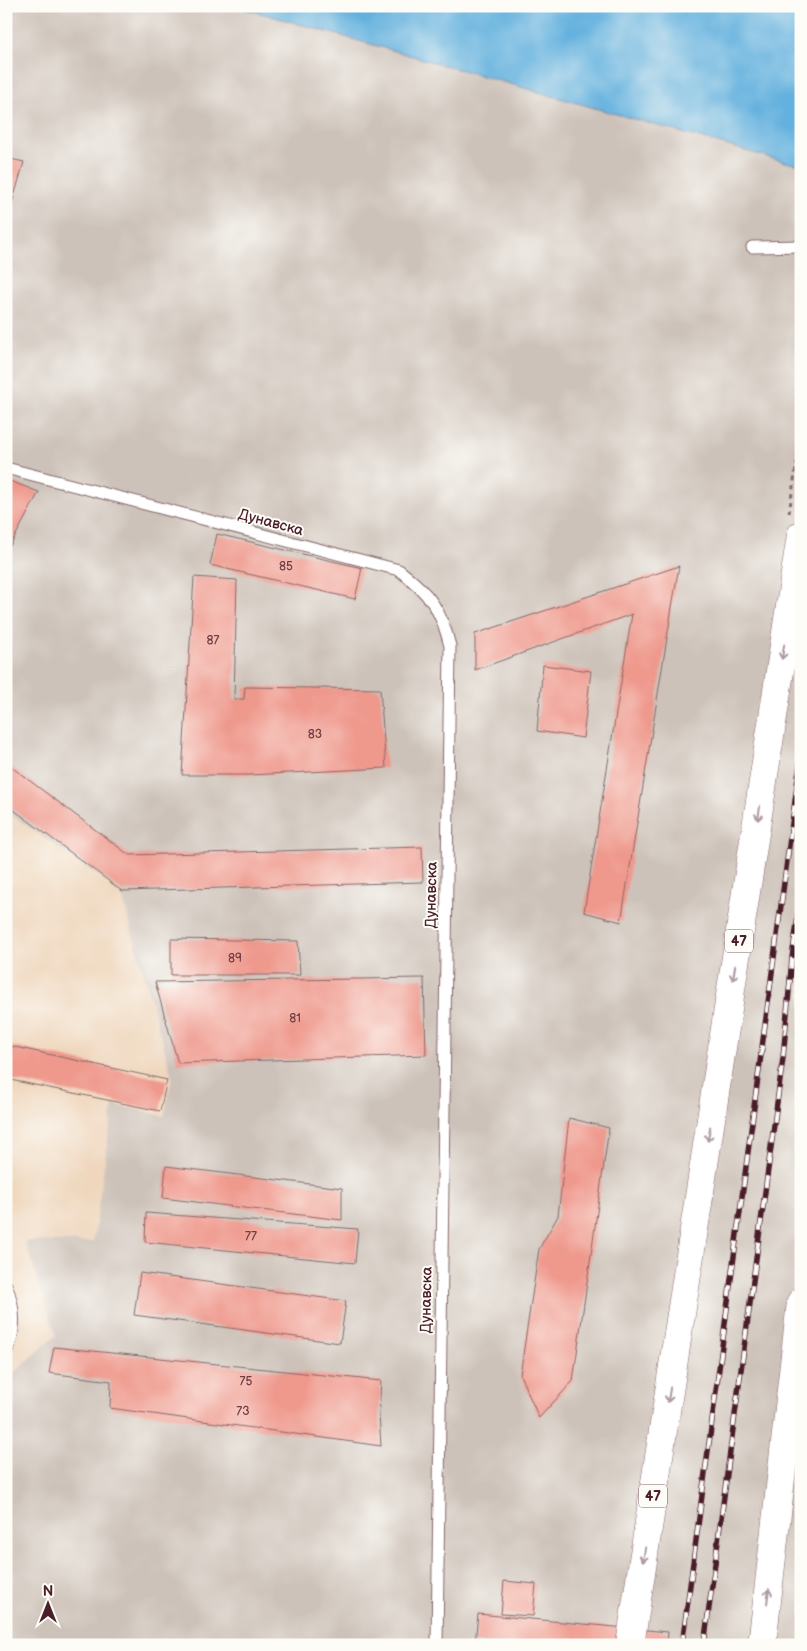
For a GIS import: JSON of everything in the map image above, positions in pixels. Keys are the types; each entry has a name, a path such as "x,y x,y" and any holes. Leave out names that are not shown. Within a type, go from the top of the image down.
{"main road":[{"name":"47","path":"630,1645 801,535"},
{"path":"762,1645 801,1302"}],"lane":[{"path":"752,247 801,246"},
{"name":"Дунавска","path":"6,468 399,570 418,585 434,603 444,622 450,646 437,1645"},
{"path":"6,1285 13,1306 14,1320 12,1336 6,1352"}],"shaded area":[{"path":"6,6 236,6 801,166 801,1645 6,1645 6,1380 56,1335 25,1241 93,1242 113,1104 164,1116 172,1077 121,892 6,811"},
{"path":"6,811 121,892 172,1077 164,1116 113,1104 93,1242 26,1241 56,1335 6,1380"}],"water":[{"path":"236,6 801,6 801,165 785,162"}],"building":[{"path":"6,158 24,162 7,221 6,221"},
{"path":"7,480 39,492 10,546 6,544"},
{"path":"217,534 362,568 355,599 210,565"},
{"path":"679,566 621,922 584,912 632,614 475,670 475,634"},
{"path":"194,577 237,580 234,699 244,699 245,687 380,689 386,768 250,775 182,775"},
{"path":"543,665 591,671 583,738 537,731"},
{"path":"6,763 129,855 422,847 423,882 122,891 6,804"},
{"path":"171,939 298,941 300,975 171,975"},
{"path":"424,978 426,1055 178,1063 155,982"},
{"path":"6,1045 167,1080 160,1111 6,1079"},
{"path":"569,1118 609,1128 573,1381 539,1418 520,1375 539,1249 558,1216"},
{"path":"166,1166 342,1188 342,1220 163,1198"},
{"path":"146,1213 358,1229 355,1263 145,1242"},
{"path":"140,1273 346,1301 340,1343 134,1315"},
{"path":"54,1347 381,1381 379,1414 381,1446 110,1408 111,1381 49,1373"},
{"path":"504,1581 536,1584 533,1616 501,1614"},
{"path":"478,1614 668,1632 667,1645 475,1643"}],"railway":[{"path":"682,1645 801,756"},
{"path":"704,1645 783,1058 792,958 801,896"}]}
